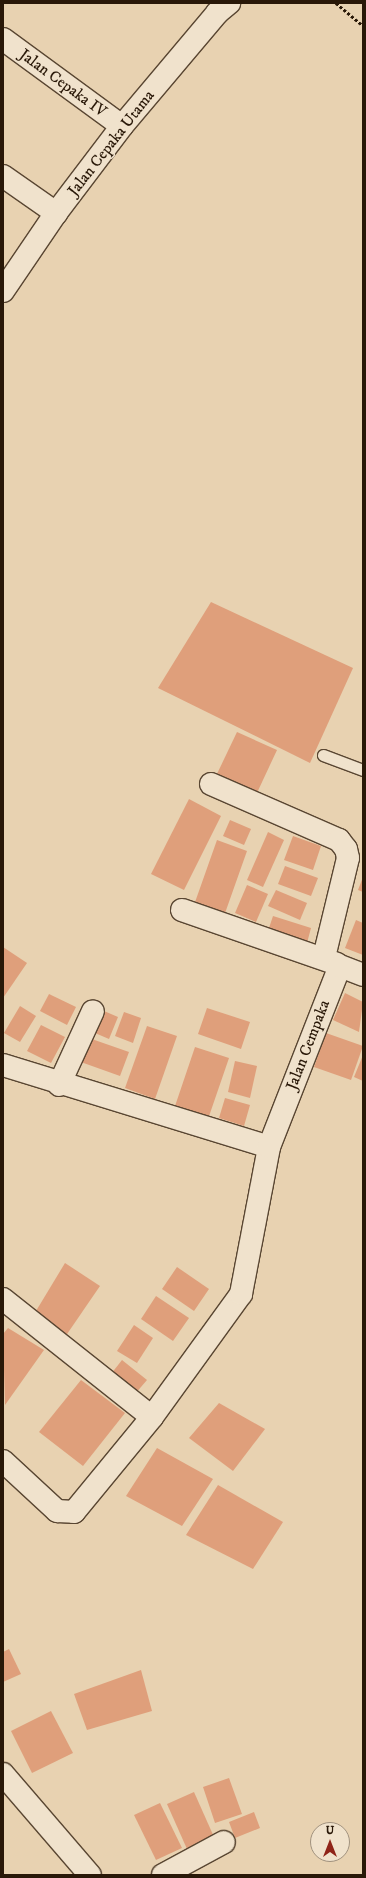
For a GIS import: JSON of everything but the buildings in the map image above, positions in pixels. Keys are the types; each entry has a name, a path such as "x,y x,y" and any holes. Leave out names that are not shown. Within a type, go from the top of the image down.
{"street":[{"name":"Jalan Cepaka Utama","path":"5,285 56,213 122,126 217,6"},
{"name":"Jalan Cepaka IV","path":"3,39 122,126"},
{"path":"3,176 56,213"},
{"name":"Jalan Cempaka","path":"3,1461 57,1511 74,1512 145,1411 241,1294 269,1147 332,961 348,858 346,849 339,840 211,784"},
{"path":"182,910 332,961 363,974"},
{"path":"59,1085 93,1011"},
{"path":"3,1065 59,1085 269,1147"},
{"path":"6,1306 145,1411"},
{"path":"3,1774 90,1875"},
{"path":"164,1875 224,1842"}],"lane":[{"path":"323,755 363,770"}],"path":[{"path":"336,3 363,26"}]}
